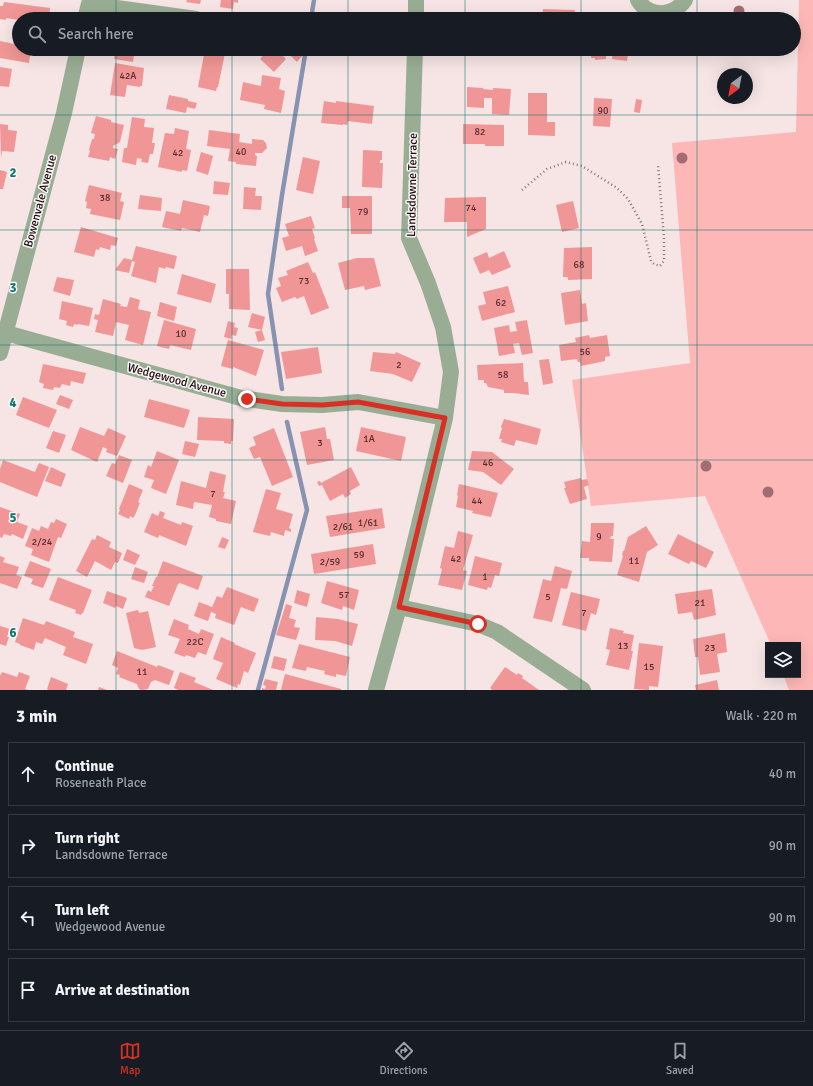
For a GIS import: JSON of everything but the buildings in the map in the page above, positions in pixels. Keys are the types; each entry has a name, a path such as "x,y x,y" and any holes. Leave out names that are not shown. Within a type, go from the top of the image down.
{"street":[{"path":"416,0 416,12"},
{"path":"638,0 641,6 649,12"},
{"path":"663,12 677,9 685,0"},
{"path":"88,8 127,12"},
{"name":"Bowenvale Avenue","path":"0,353 64,113 76,56"},
{"name":"Landsdowne Terrace","path":"376,690 399,607 445,418 451,372 443,327 428,282 409,238 415,56"},
{"name":"Wedgewood Avenue","path":"6,333 241,398 282,404 322,405 358,402 445,418"},
{"path":"399,607 478,624 497,632 583,690"}],"path":[{"path":"522,190 547,170 566,162 582,166 617,188 628,199 642,224 651,261 660,266 664,261 664,238 658,165"}],"shaded area":[{"path":"799,0 813,0 813,690 789,690 784,678 801,678 801,642 770,642 705,496 591,506 572,380 690,363 672,143 796,132 798,56 801,56 801,12 799,12"}],"waterway":[{"path":"312,12 314,0"},
{"path":"282,389 268,294 282,195 305,56"},
{"path":"258,690 307,510 287,422"}],"route":[{"path":"247,399 282,404 322,405 358,402 445,418 399,607 478,624"}]}
